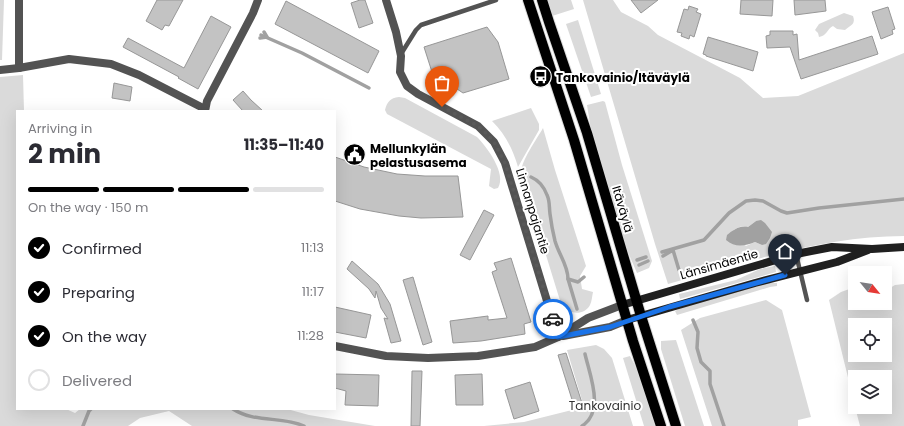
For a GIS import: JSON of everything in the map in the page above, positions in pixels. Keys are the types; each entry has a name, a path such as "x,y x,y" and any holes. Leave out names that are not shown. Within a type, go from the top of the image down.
{"main road":[{"path":"528,0 574,140 622,305 661,426"},
{"name":"Itäväylä","path":"542,0 587,133 636,300 676,426"},
{"name":"Länsimäentie","path":"622,305 796,254 832,247 872,249 904,247"},
{"name":"Länsimäentie","path":"627,320 837,262 872,249"}],"street":[{"path":"19,0 19,68"},
{"path":"0,70 69,59 111,64 139,75 205,110 207,101 254,13 258,0"},
{"name":"Linnanpajantie","path":"386,0 396,32 401,56 400,72 407,86 418,94 478,126 494,142 505,163 558,337"},
{"path":"558,337 588,318 622,305"},
{"path":"336,346 352,351 386,356 428,358 478,356 535,346 558,337 610,327 627,320"}],"lane":[{"path":"401,56 416,30 421,25 496,0"},
{"path":"796,254 807,300"}],"green space":[{"path":"0,0 4,0 2,60 0,60"},
{"path":"546,0 571,0 574,9 552,16"},
{"path":"583,0 613,0 621,12 648,26 658,35 740,78 763,98 798,96 904,53 904,236 874,237 844,241 784,252 668,284","holes":["756,221 762,245 755,242 746,246 731,232 739,227 748,227"]},
{"path":"844,13 853,16 854,21 852,24 845,30 837,29 833,26 824,35 819,37 815,30 819,24"},
{"path":"578,20 601,94 591,97 566,24"},
{"path":"23,75 24,110 16,110 16,410 68,410 75,413 79,410 291,410 309,415 375,426 192,426 169,411 140,418 128,426 0,426 0,77"},
{"path":"399,97 405,98 477,137 486,147 498,168 500,182 498,188 494,189 489,186 491,169 387,114 385,110 388,103 391,99"},
{"path":"603,101 605,102 622,165 652,261 649,268 637,273 627,250 592,136 587,105"},
{"path":"531,108 539,124 539,130 518,167 508,142 492,121"},
{"path":"543,128 586,266 580,276 582,289 593,292 592,300 587,309 577,313 562,307 521,174 523,163"},
{"path":"775,266 776,272 680,299 679,294 736,280 760,269"},
{"path":"766,283 777,283 777,286 677,315 675,311 681,308"},
{"path":"904,284 904,426 860,426 857,414 892,414 892,370 848,370 848,377 829,300 848,290 848,310 892,310 892,287"},
{"path":"766,300 782,310 811,417 798,420 798,426 712,426 681,330 700,318"},
{"path":"676,340 704,426 685,426 661,349 661,341"},
{"name":"Tankovainio","path":"596,345 604,349 612,358 633,426 484,426 524,422 584,407 567,350"},
{"path":"630,356 641,381 655,426 644,426 623,358"}],"shaded area":[{"path":"761,220 772,232 766,244 762,245 755,242 744,245 736,245 729,243 726,240 727,235 739,227 748,227 756,221"}],"building":[{"path":"157,0 183,0 169,26 165,25 162,30 146,21"},
{"path":"365,0 373,23 359,28 351,3"},
{"path":"631,0 658,0 641,13"},
{"path":"741,0 773,0 772,16 740,14"},
{"path":"794,0 825,0 826,11 795,15"},
{"path":"286,1 379,51 368,73 275,24"},
{"path":"689,6 698,9 696,12 701,14 694,37 690,35 689,39 681,36 682,33 677,32 684,9 688,10"},
{"path":"888,7 895,29 892,30 893,34 881,39 872,12"},
{"path":"211,16 231,27 198,89 123,47 128,38 184,68"},
{"path":"487,27 498,42 509,79 463,93 432,72 424,47"},
{"path":"770,31 793,31 793,35 797,34 799,60 872,36 878,54 801,79 790,47 767,48 766,36 770,35"},
{"path":"708,37 758,52 753,71 703,54"},
{"path":"114,83 132,87 130,101 112,98"},
{"path":"243,91 262,110 242,110 233,100"},
{"path":"336,157 364,167 397,174 458,176 463,217 421,218 399,216 360,209 336,201"},
{"path":"484,210 494,215 470,260 460,255"},
{"path":"511,258 531,322 524,324 525,334 481,341 453,343 450,321 488,316 488,320 507,318 492,272 497,270 494,263"},
{"path":"352,261 378,284 390,304 401,341 391,343 384,318 388,319 381,308 376,291 375,298 369,289 347,269"},
{"path":"413,277 432,342 423,345 403,280"},
{"path":"336,307 371,315 366,338 336,332"},
{"path":"566,353 582,403 574,406 558,355"},
{"path":"412,371 422,371 420,426 411,426"},
{"path":"336,374 379,375 378,406 345,405 346,391 336,388"},
{"path":"482,374 483,405 456,405 455,375"},
{"path":"530,382 539,411 514,419 505,390"}],"waterway":[{"path":"260,38 267,37 264,32"},
{"path":"261,35 302,53 369,88"},
{"path":"531,177 540,184 548,197 555,241 567,269 568,279 578,282 584,277"},
{"path":"662,252 704,240 729,213 746,201 763,201 787,213 904,199"},
{"path":"663,256 673,250 679,270 684,276"},
{"path":"637,260 646,257"},
{"path":"639,265 648,261"},
{"path":"568,279 577,309"},
{"path":"693,320 698,332 697,348 701,362 710,371 710,384 724,426"},
{"path":"582,426 589,420 593,412 594,402 592,382 585,354"},
{"path":"83,426 90,410"},
{"path":"235,410 250,416 287,421 304,426"}],"way so far":[{"path":"442,107 478,126 486,133 494,142 505,163 553,319"}],"place":[{"name":"Tankovainio/Itäväylä","path":"541,77"},
{"name":"Mellunkylän pelastusasema","path":"355,155"}],"route":[{"path":"553,319 558,337 591,331 610,327 669,307 785,275"}]}
